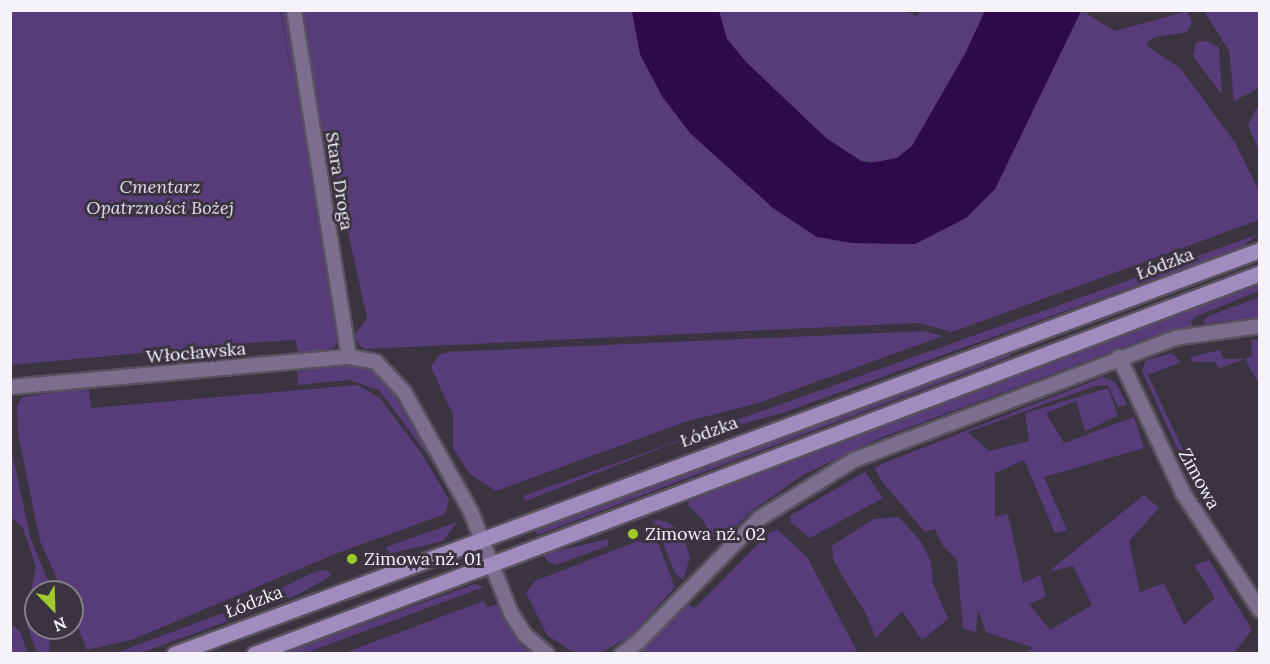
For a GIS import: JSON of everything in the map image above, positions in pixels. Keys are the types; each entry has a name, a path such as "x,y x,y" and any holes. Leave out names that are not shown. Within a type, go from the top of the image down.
{"main road":[{"name":"Łódzka","path":"174,654 481,537 1260,250"},
{"path":"254,654 1260,273"}],"street":[{"name":"Stara Droga","path":"294,10 350,357"},
{"path":"622,654 638,642 747,530 815,481 865,456 1119,357 1199,333 1260,326"},
{"name":"Włocławska","path":"10,387 350,357 382,367 404,392 471,512 481,537"},
{"name":"Zimowa","path":"1119,357 1183,493 1260,610"},
{"path":"481,537 524,634 547,654"}],"green space":[{"path":"903,10 917,16 920,11 985,11 966,52 912,146 897,158 883,163 861,161 826,138 746,62 727,39 719,22 719,11"},
{"name":"Cmentarz Opatrzności Bożej","path":"10,11 280,11 293,82 281,11 285,11 339,338 334,348 299,354 295,340 11,365"},
{"path":"300,11 632,11 640,54 662,96 690,133 773,208 852,243 915,244 966,218 995,189 1081,11 1089,11 1087,14 1115,31 1187,11 1192,22 1187,32 1155,37 1147,42 1148,46 1181,69 1236,144 1259,191 1259,220 952,332 918,323 364,349 353,338 367,318 347,227 322,155"},
{"path":"1204,11 1259,11 1259,88 1234,101 1229,51"},
{"path":"1207,41 1219,48 1222,95 1193,56 1196,42"},
{"path":"1256,109 1259,109 1259,151 1248,125"},
{"path":"1259,234 1240,248 785,412 671,444 526,501 523,496"},
{"path":"1259,282 1259,291 1197,316 1191,321 1193,328 1148,338 878,439 803,475 751,511 720,543 713,542 703,520 688,505 690,499"},
{"path":"1259,297 1259,317 1202,324 1207,317"},
{"path":"924,331 943,336 758,403 685,422 496,491 470,474 453,448 453,415 431,367 439,355 448,352"},
{"path":"1251,340 1259,340 1259,384 1245,359 1252,356"},
{"path":"1220,350 1224,359 1245,359 1220,368 1214,362 1193,362 1190,357"},
{"path":"1009,352 1011,356 537,535 534,528"},
{"path":"1172,353 1181,362 1148,375 1206,498 1199,496 1142,371 1146,360"},
{"path":"355,365 375,371 388,385 435,465 379,390 348,380 298,385 297,371"},
{"path":"1103,377 1116,383 1127,405 1118,407 1108,385 1095,386 968,432 989,451 1029,441 1025,413 1108,388 1118,416 1085,431 1076,401 1046,413 1064,443 1134,417 1144,448 1044,477 1067,530 1055,533 1024,460 995,473 995,517 1008,514 1023,583 1040,575 1046,597 1029,604 1050,630 1092,605 1073,566 1048,572 1144,495 1159,508 1129,541 1140,592 1164,583 1184,625 1215,598 1194,565 1209,560 1252,630 1234,653 1022,653 1034,648 986,632 978,609 976,632 963,629 957,560 943,546 935,529 925,532 880,479 875,468"},
{"path":"358,385 380,398 422,454 449,500 445,514 335,554 134,639 87,650 83,640 84,580 58,580 40,541 18,434 17,406 22,397 89,388 91,408"},
{"path":"10,444 31,540 48,580 33,580 36,567 23,528 11,517"},
{"path":"865,472 883,498 810,538 790,522 791,515"},
{"path":"899,517 922,543 931,562 933,584 948,619 922,640 902,611 876,638 865,612 834,562 832,546 874,519"},
{"path":"661,520 669,523 679,532 658,531 653,521"},
{"path":"457,522 443,541 389,554 386,547"},
{"path":"778,530 807,557 858,653 639,653 688,605 695,608 769,533"},
{"path":"651,536 656,538 675,587 631,636 602,652 576,654 547,635 526,593 535,581"},
{"path":"660,536 684,538 690,558 683,580 675,573"},
{"path":"608,539 608,546 556,565 548,562 543,554"},
{"path":"319,570 328,571 331,576 295,596 141,653 116,653 245,605"},
{"path":"475,584 484,587 306,653 283,653"},
{"path":"483,601 488,607 498,604 520,644 531,653 344,653"},
{"path":"11,623 21,633 27,653 11,653"},
{"path":"32,640 52,640 49,641 50,653 37,653"}],"shaded area":[{"path":"632,11 719,11 727,39 746,62 826,138 861,161 870,163 897,158 912,146 966,52 985,11 1081,11 995,189 966,218 915,244 852,243 817,237 773,208 690,133 662,96 640,54"}],"place":[{"name":"Zimowa nż. 02","path":"633,534"},
{"name":"Zimowa nż. 01","path":"352,559"}]}
